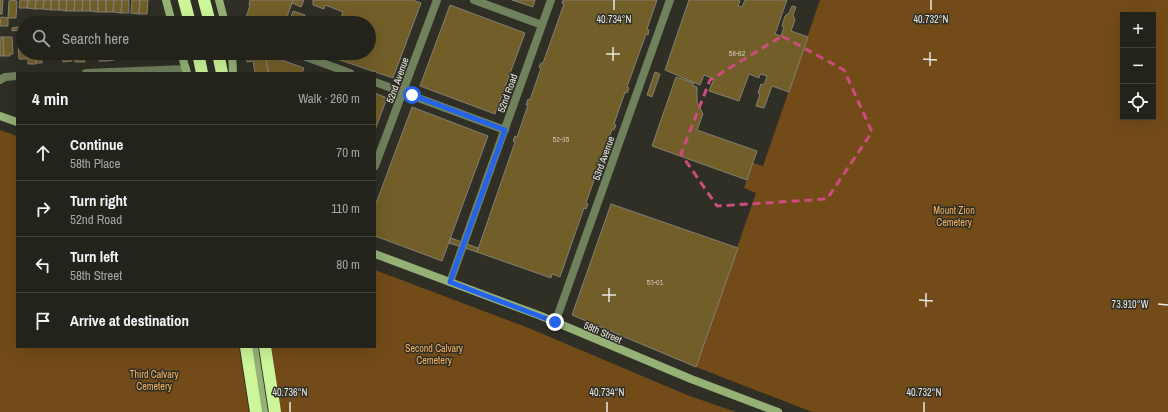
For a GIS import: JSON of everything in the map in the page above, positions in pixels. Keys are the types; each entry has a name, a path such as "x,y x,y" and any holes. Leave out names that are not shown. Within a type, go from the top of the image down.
{"highway":[{"path":"184,0 188,16"},
{"path":"204,0 208,16"},
{"path":"199,60 202,72"},
{"path":"219,60 222,72"},
{"path":"246,348 256,412"},
{"path":"265,348 275,412"}],"main road":[{"path":"166,0 170,16"},
{"path":"219,0 223,16"},
{"path":"183,60 186,71"},
{"path":"232,60 233,72"},
{"path":"0,116 16,122"},
{"name":"58th Street","path":"376,254 555,322 692,379 778,412"},
{"path":"254,348 264,412"}],"street":[{"name":"52nd Avenue","path":"376,163 437,0"},
{"path":"474,0 542,25"},
{"name":"52nd Road","path":"450,282 551,0"},
{"name":"53rd Avenue","path":"555,322 670,0"},
{"path":"314,60 347,72"},
{"path":"136,72 186,71"},
{"path":"0,80 5,77 16,76"},
{"path":"376,82 505,130"}],"highlighted area":[{"path":"782,36 844,70 872,132 827,199 717,206 681,154 710,80"}],"green space":[{"name":"Mount Zion Cemetery","path":"820,0 1168,0 1168,412 812,412 696,367 756,193 744,188 753,163 763,166"},
{"name":"Third Calvary Cemetery","path":"0,130 16,136 16,348 239,348 249,412 0,412"},
{"name":"Second Calvary Cemetery","path":"376,270 531,329 687,395 736,412 279,412 269,348 376,348"}],"building":[{"path":"0,0 3,0 2,14 0,14"},
{"path":"20,0 28,0 27,8 19,8"},
{"path":"28,0 36,0 35,9 27,8"},
{"path":"36,0 44,0 43,9 35,9"},
{"path":"44,0 51,0 51,10 43,9"},
{"path":"51,0 59,0 59,10 51,10"},
{"path":"59,0 67,0 66,11 59,10"},
{"path":"67,0 75,0 74,11 66,11"},
{"path":"75,0 83,0 82,11 74,11"},
{"path":"83,0 90,0 90,11 82,11"},
{"path":"90,0 98,0 98,12 90,11"},
{"path":"98,0 106,0 106,12 98,12"},
{"path":"106,0 114,0 113,12 106,12"},
{"path":"114,0 122,0 121,13 113,12"},
{"path":"122,0 129,0 129,13 121,13"},
{"path":"132,0 140,0 139,14 131,13"},
{"path":"140,0 148,0 147,14 139,14"},
{"path":"250,0 293,0 287,16 247,16"},
{"path":"293,0 304,0 301,7 292,3"},
{"path":"313,0 413,0 421,3 393,78 340,60 376,60 376,16 342,16 343,12 325,5 324,9 313,5"},
{"path":"512,0 535,0 533,7"},
{"path":"563,0 657,0 647,29 649,30 648,35 646,34 627,87 629,88 627,93 625,92 614,124 616,125 614,130 612,129 606,148 608,148 606,153 604,152 586,203 588,204 586,209 584,208 560,277 552,274 551,278 477,252 515,142 513,141 515,136 517,137 528,105 526,105 528,99 530,100 541,68 539,67 541,63 543,63 564,4 562,3"},
{"path":"689,0 738,0 740,1 738,6 742,7 745,0 787,0 775,34 781,36 785,16 789,13 792,6 796,7 793,15 795,20 791,31 808,37 789,92 772,86 764,108 756,106 760,94 758,93 761,84 764,85 767,76 760,74 759,78 749,74 739,101 709,91 714,79 704,75 700,85 665,70"},
{"path":"9,1 17,1 16,18 8,18"},
{"path":"450,5 525,33 495,114 420,86"},
{"path":"293,11 305,15 305,16 291,16"},
{"path":"1,17 8,18 8,26 0,26"},
{"path":"16,27 16,30 12,31 12,28"},
{"path":"0,37 3,37 4,56 0,56"},
{"path":"3,37 12,37 13,54 10,54 10,56 4,56"},
{"path":"28,60 36,60 36,64 28,64"},
{"path":"36,60 42,60 42,63 36,63"},
{"path":"63,60 72,60 72,61 63,62"},
{"path":"75,60 85,60 85,62 75,62"},
{"path":"247,60 266,60 268,72 255,72 253,61 247,62"},
{"path":"266,60 282,60 304,68 302,72 269,72"},
{"path":"655,72 660,74 652,97 647,95"},
{"path":"676,77 694,83 693,86 697,87 697,102 703,114 697,130 757,151 747,180 652,146"},
{"path":"376,93 387,98 376,127"},
{"path":"412,107 488,136 442,261 376,236 376,203"},
{"path":"611,204 738,248 696,367 572,315"},
{"path":"451,238 478,248 477,252 449,243"}],"route":[{"path":"412,95 505,130 450,282 555,322"}]}
